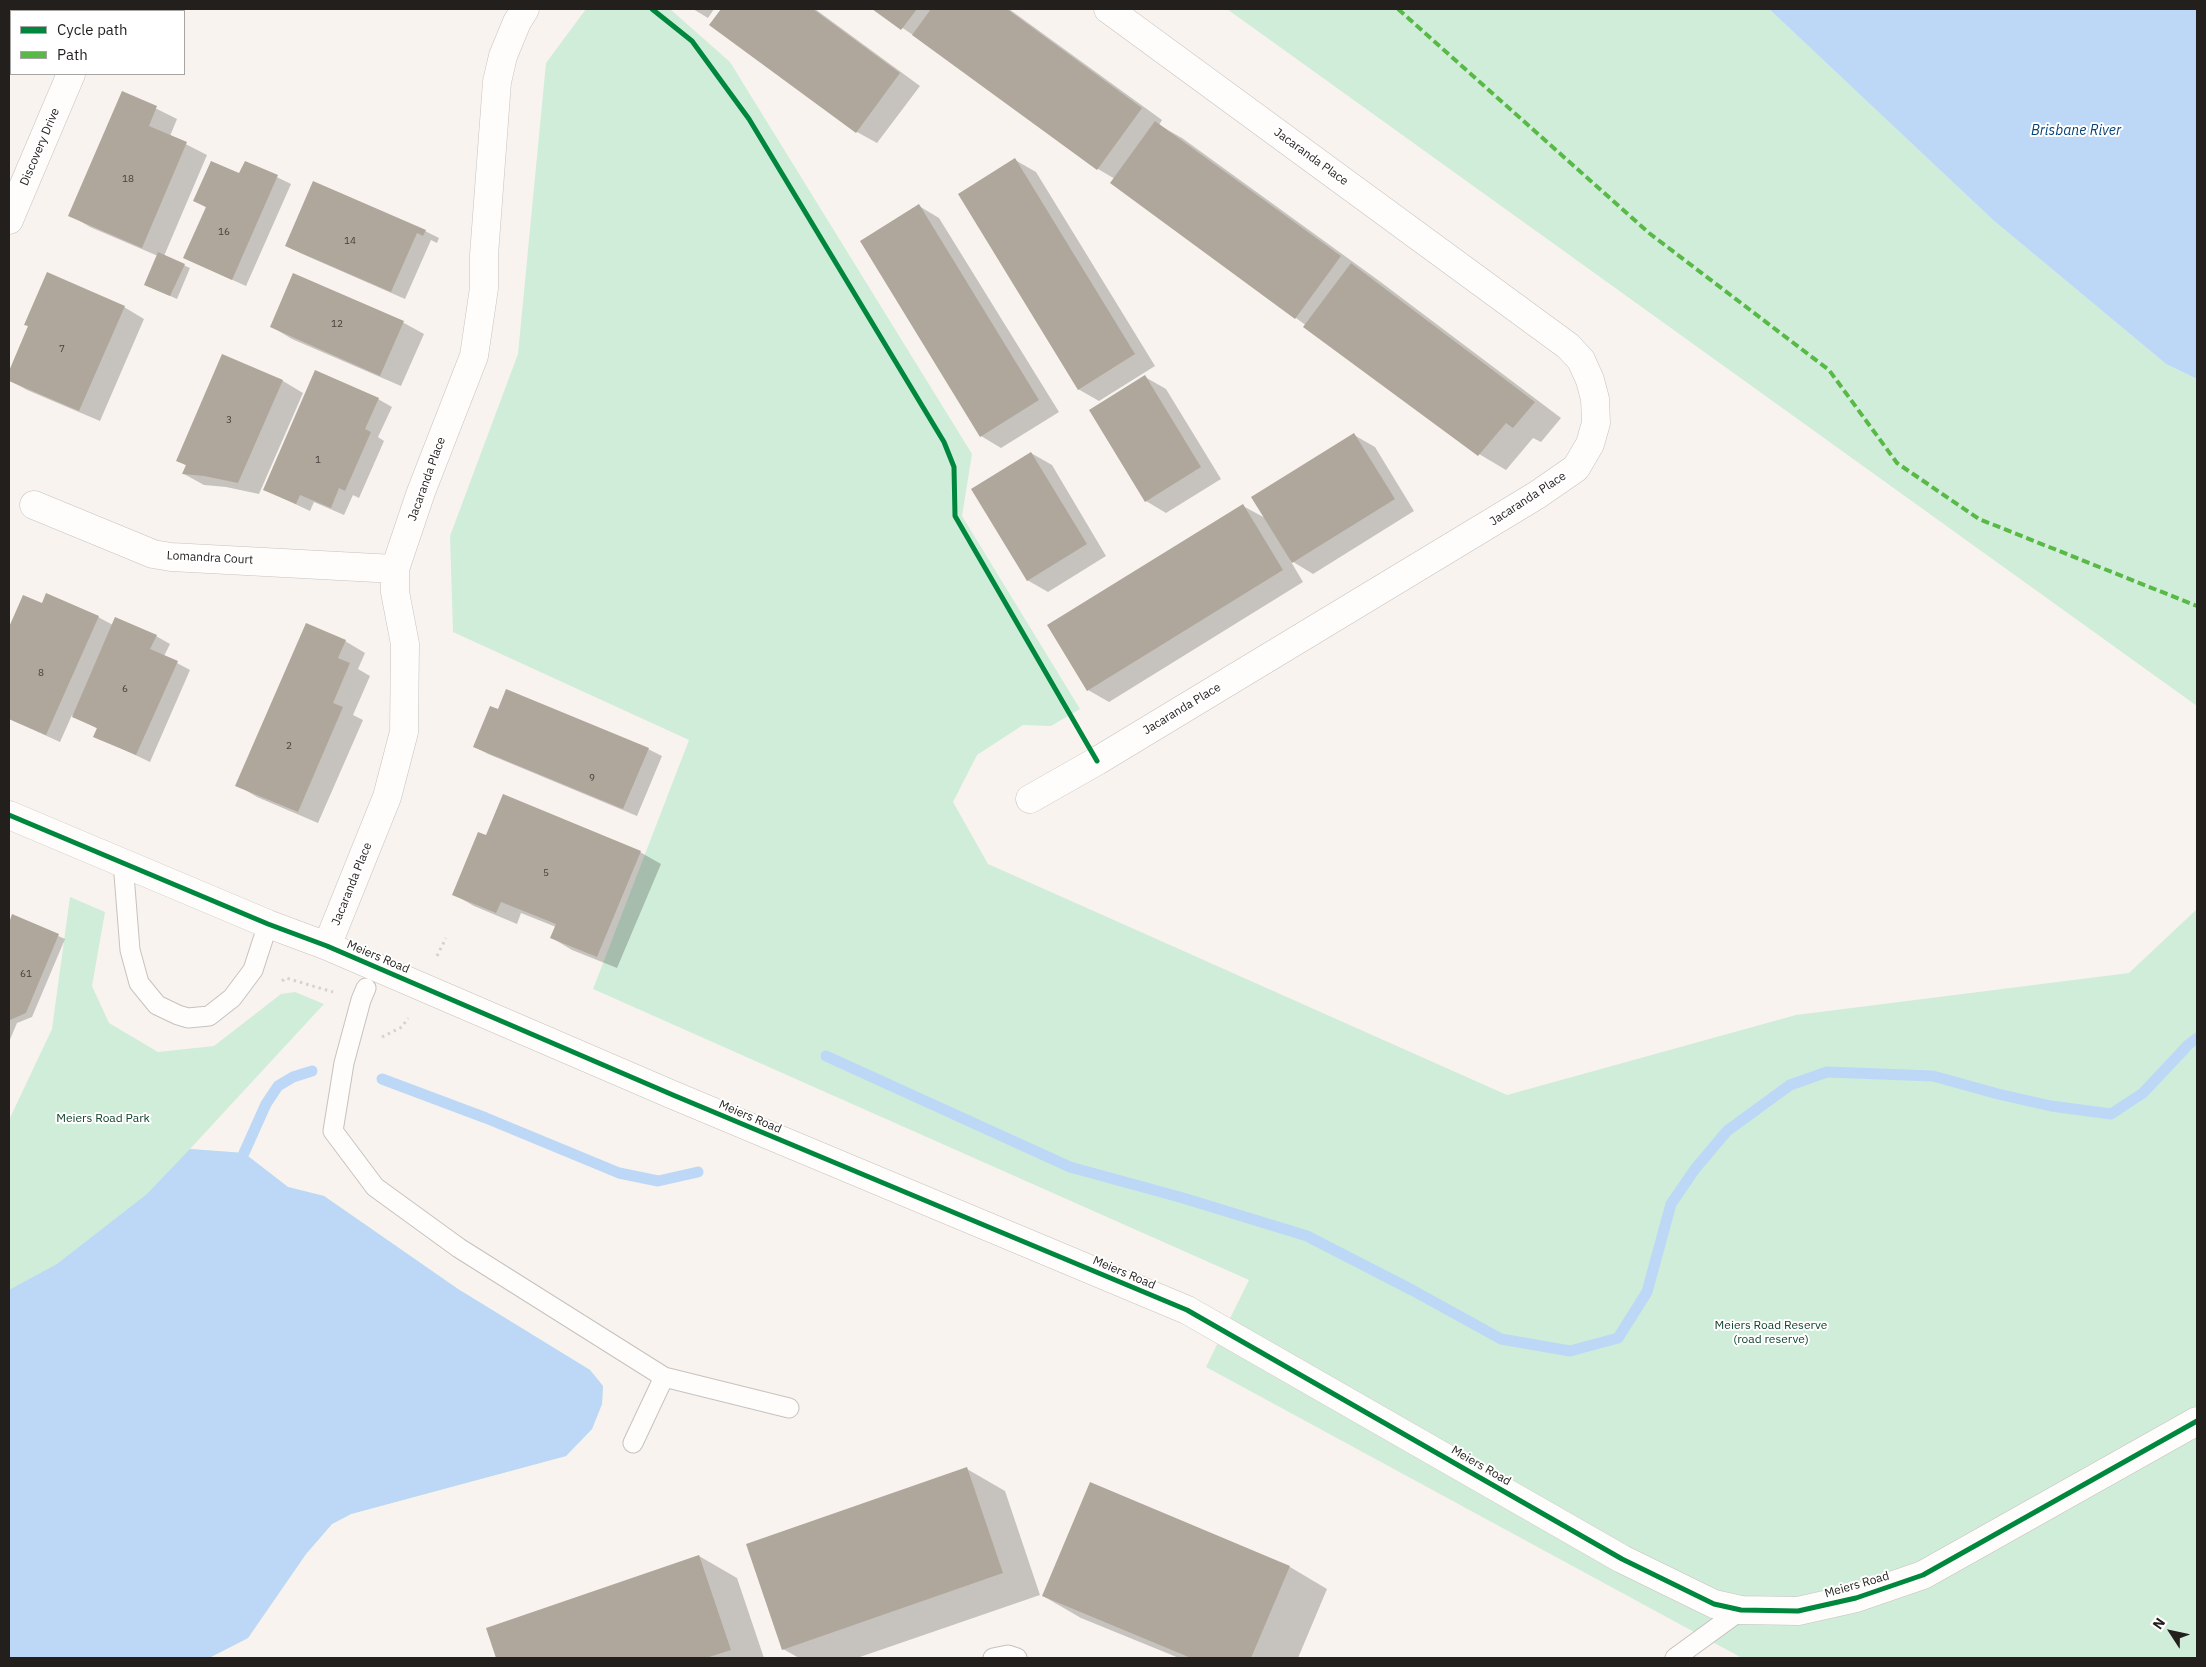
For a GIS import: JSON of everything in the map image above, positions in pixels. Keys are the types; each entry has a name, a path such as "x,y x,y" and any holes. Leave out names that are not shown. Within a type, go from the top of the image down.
{"street":[{"name":"Jacaranda Place","path":"327,946 387,797 404,732 405,644 395,592 395,570 421,492 474,356 484,288 484,255 498,82 503,56 517,22 525,9"},
{"name":"Jacaranda Place","path":"1030,799 1097,761 1537,495 1576,468 1590,444 1596,423 1595,398 1590,380 1581,360 1568,346 1108,9"},
{"name":"Discovery Drive","path":"9,220 71,75"},
{"name":"Lomandra Court","path":"34,505 153,554 170,557 395,570"},
{"name":"Meiers Road","path":"9,815 268,924 327,946 664,1091 1187,1310 1622,1559 1714,1604 1741,1610 1798,1611 1856,1598 1923,1575 2197,1421"}],"lane":[{"path":"123,862 130,950 139,983 157,1005 178,1015 188,1018 209,1016 232,998 253,970 268,924"},
{"path":"364,994 344,1063 332,1131 375,1187 459,1248 664,1377 789,1408"},
{"path":"633,1443 664,1377"},
{"path":"1675,1658 1741,1610"},
{"path":"993,1658 1008,1655 1016,1658"}],"path":[{"path":"435,959 446,938"},
{"path":"278,983 286,978 364,994 410,1015"}],"green space":[{"name":"Meiers Road Reserve (road reserve)","path":"586,9 670,9 730,62 972,454 962,516 1080,709 1051,726 1023,725 977,755 953,802 988,864 1507,1095 1796,1015 2129,973 2197,909 2197,1658 1742,1658 1206,1367 1249,1280 593,989 689,740 453,632 450,536 518,354 546,63"},
{"path":"1227,9 1769,9 1993,220 2166,364 2197,379 2197,706"},
{"name":"Meiers Road Park","path":"70,897 105,912 92,986 109,1023 158,1052 214,1046 281,994 295,992 324,1004 190,1149 244,1153 288,1187 324,1196 458,1289 590,1370 603,1386 602,1404 592,1429 566,1456 351,1514 332,1524 306,1554 248,1638 209,1658 9,1658 9,1120 52,1029"}],"water":[{"name":"Brisbane River","path":"1769,9 2197,9 2197,379 2166,364 1993,220"},
{"path":"190,1149 244,1153 288,1187 324,1196 458,1289 590,1370 603,1386 602,1404 592,1429 566,1456 351,1514 332,1524 306,1554 248,1638 209,1658 9,1658 9,1290 57,1264 147,1194"}],"building":[{"path":"721,9 813,9 900,73 856,133 709,25"},
{"path":"872,9 917,9 901,30"},
{"path":"931,9 1007,9 1142,108 1097,170 912,35"},
{"path":"122,91 157,106 149,126 187,142 142,248 68,216"},
{"path":"1155,121 1341,256 1295,319 1110,183"},
{"path":"1015,158 1135,354 1078,390 958,194"},
{"path":"211,161 239,173 245,161 278,175 232,280 183,258 206,207 193,201"},
{"path":"313,181 426,230 423,236 417,233 391,292 285,246"},
{"path":"919,204 1039,400 980,437 860,241"},
{"path":"158,252 185,264 170,296 144,285"},
{"path":"1351,263 1535,402 1513,428 1506,423 1478,456 1303,327"},
{"path":"47,272 125,306 79,411 9,381 9,371 28,326 24,325"},
{"path":"293,273 404,321 380,376 270,327"},
{"path":"222,354 283,380 238,483 204,476 182,474 186,465 176,461"},
{"path":"315,370 379,398 365,429 371,432 345,491 339,488 331,508 300,495 296,504 263,490"},
{"path":"1145,375 1201,467 1145,502 1089,410"},
{"path":"1354,433 1395,499 1292,563 1251,497"},
{"path":"1031,452 1087,544 1027,581 971,489"},
{"path":"1243,504 1283,570 1087,691 1047,625"},
{"path":"46,593 99,616 46,735 9,719 9,627 23,595 42,603"},
{"path":"115,617 157,635 150,649 178,661 136,755 93,737 97,728 72,717"},
{"path":"306,623 346,640 338,658 350,663 333,703 343,707 298,812 235,786"},
{"path":"506,689 649,748 623,809 473,747 490,706 498,709"},
{"path":"503,794 641,851 597,957 550,938 556,924 501,902 496,913 452,895 478,832 486,835"},
{"path":"12,914 59,934 26,1013 10,1020 9,1024 9,923"},
{"path":"967,1467 1003,1573 782,1650 746,1544"},
{"path":"1090,1482 1290,1566 1251,1658 1191,1658 1042,1596"},
{"path":"699,1555 731,1650 706,1658 496,1658 486,1628"}],"waterway":[{"path":"826,1056 1070,1167 1183,1198 1307,1236 1412,1290 1501,1339 1570,1351 1618,1338 1647,1292 1671,1204 1695,1169 1727,1131 1790,1085 1827,1072 1933,1076 2051,1106 2111,1114 2143,1093 2188,1045 2197,1038"},
{"path":"244,1153 266,1104 278,1086 293,1077 312,1071"},
{"path":"382,1079 486,1118 619,1173 658,1181 698,1172"}],"marked path":[{"path":"1398,9 1649,233 1829,370 1897,463 1979,519 2197,606"}],"cycle path":[{"path":"652,9 692,41 749,119 944,442 954,467 955,516 1097,761"},
{"path":"9,815 268,924 327,946 673,1095 1187,1310 1622,1559 1714,1604 1741,1610 1798,1611 1856,1598 1923,1575 2197,1421"}]}
